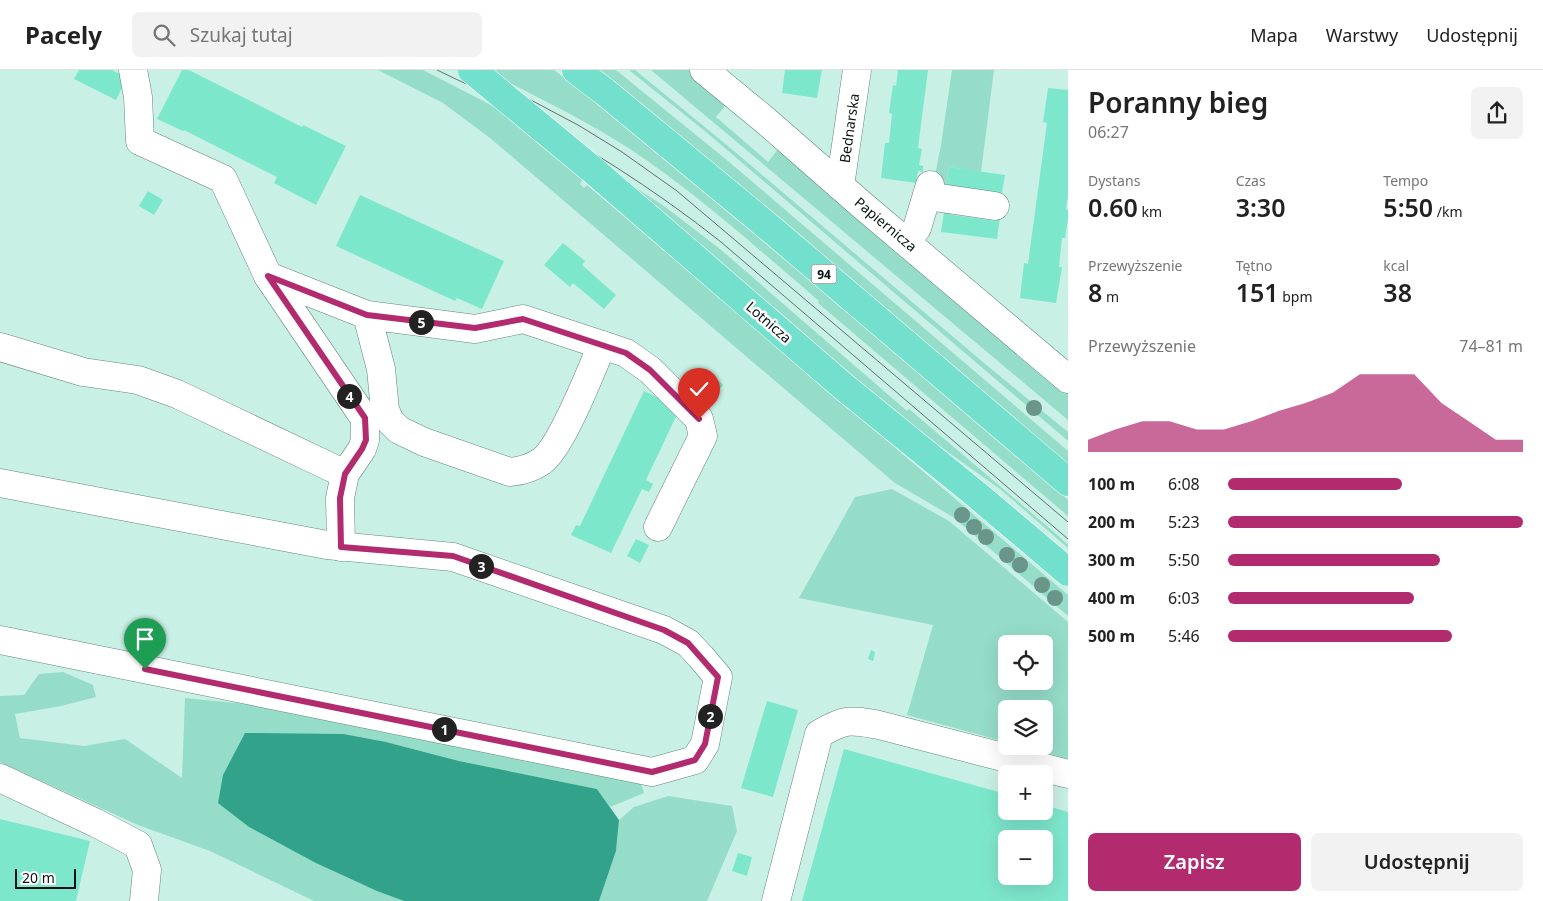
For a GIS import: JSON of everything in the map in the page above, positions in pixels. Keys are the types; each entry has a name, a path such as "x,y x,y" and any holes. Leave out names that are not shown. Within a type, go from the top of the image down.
{"main road":[{"name":"Lotnicza","path":"472,70 594,171 844,387 970,489 1068,572"},
{"name":"94","path":"576,70 771,229 1068,482"}],"street":[{"path":"133,70 138,97 140,141 223,179 268,276 365,418 366,440 345,474 340,498 341,547"},
{"name":"Papiernicza","path":"704,70 1068,379"},
{"name":"Bednarska","path":"840,186 857,70"},
{"path":"904,239 917,228 928,190 995,206"},
{"path":"268,276 367,315 475,328 523,319 626,353 650,370 699,419 704,436 658,527"},
{"path":"367,315 381,369 385,410 390,421 399,430 424,442 510,472 524,471 543,460 557,443 602,345"},
{"path":"0,347 83,372 138,380 177,394 345,474"},
{"path":"0,483 341,547 453,556 664,630 688,643 718,677 705,744 695,760 652,772 0,640"},
{"path":"776,901 819,734 834,725 849,720 879,724 1068,774"},
{"path":"0,778 138,844 147,870 144,901"}],"shaded area":[{"path":"378,70 423,70 518,119 592,162 580,184 584,188 587,185 1068,595 1068,616 953,517 895,483 490,138 443,103"},
{"path":"484,70 554,70 613,115 743,222 1068,500 1068,516 680,184 630,149 595,128"},
{"path":"598,70 616,70 728,161 1068,451 1068,465 717,166"},
{"path":"629,70 635,70 728,146 1068,432 1068,441 706,132"},
{"path":"651,70 693,70 729,101 716,117 768,162 782,144 1068,391 1068,420"},
{"path":"952,70 994,70 981,172 949,167 946,187 933,185"},
{"path":"627,182 664,206 720,249 907,411 909,409 1054,532 1068,545 1068,548 1000,489 904,421"},
{"path":"892,489 949,521 1068,622 1068,759 1053,755 1053,700 998,700 998,740 907,715 933,625 799,598 855,497"},
{"path":"63,672 93,685 96,697 61,706 15,714 20,738 84,746 125,739 182,778 185,698 275,707 640,781 644,793 610,807 597,789 459,761 386,742 249,827 345,876 404,901 314,901 210,851 138,825 0,762 0,696 24,695 39,674"},
{"path":"245,733 343,734 386,742 459,761 597,789 619,820 616,851 599,901 404,901 377,891 316,863 249,827 218,803 223,775"},
{"path":"668,796 732,806 737,831 707,901 599,901 616,851 619,820 634,807"}],"building":[{"path":"79,70 112,70 127,78 116,100 74,79"},
{"path":"182,70 189,70 302,127 303,125 346,146 316,205 274,183 277,177 184,130 157,119"},
{"path":"785,70 822,70 817,98 782,93"},
{"path":"898,70 928,70 918,148 922,149 919,165 923,166 923,172 918,171 916,183 881,178 885,143 889,143 892,114 889,113 893,85 896,86"},
{"path":"1048,88 1068,90 1068,195 1066,209 1068,210 1068,219 1065,238 1062,238 1059,267 1062,267 1056,303 1020,298 1024,263 1028,264 1047,123 1043,122"},
{"path":"949,167 1005,175 1002,193 946,187"},
{"path":"148,191 163,200 154,215 139,206"},
{"path":"360,195 504,261 482,309 457,298 455,301 336,246"},
{"path":"944,212 997,221 1000,217 997,239 941,232"},
{"path":"563,243 585,261 582,265 616,295 604,309 573,283 570,287 544,265"},
{"path":"710,373 723,385 713,397 701,388 707,381 705,379"},
{"path":"644,391 680,408 646,480 653,484 649,492 642,489 611,553 571,535 576,525 580,526"},
{"path":"636,539 649,545 640,563 627,556"},
{"path":"871,650 875,652 873,661 868,659"},
{"path":"767,701 798,710 773,797 741,788"},
{"path":"844,749 998,792 998,820 1053,820 1053,808 1068,812 1068,901 802,901"},
{"path":"0,819 90,841 76,901 0,901"},
{"path":"738,853 752,857 747,876 732,871"}],"tram line":[{"path":"437,70 495,98 560,133 615,167 695,222 721,242 1068,539"},
{"path":"474,70 578,125 622,152 677,191 1068,522"}],"route":[{"path":"145,669 652,772 695,760 705,744 718,677 688,643 664,630 453,556 341,547 340,498 345,474 366,440 365,418 268,276 367,315 475,328 523,319 626,353 650,370 699,419"}]}
